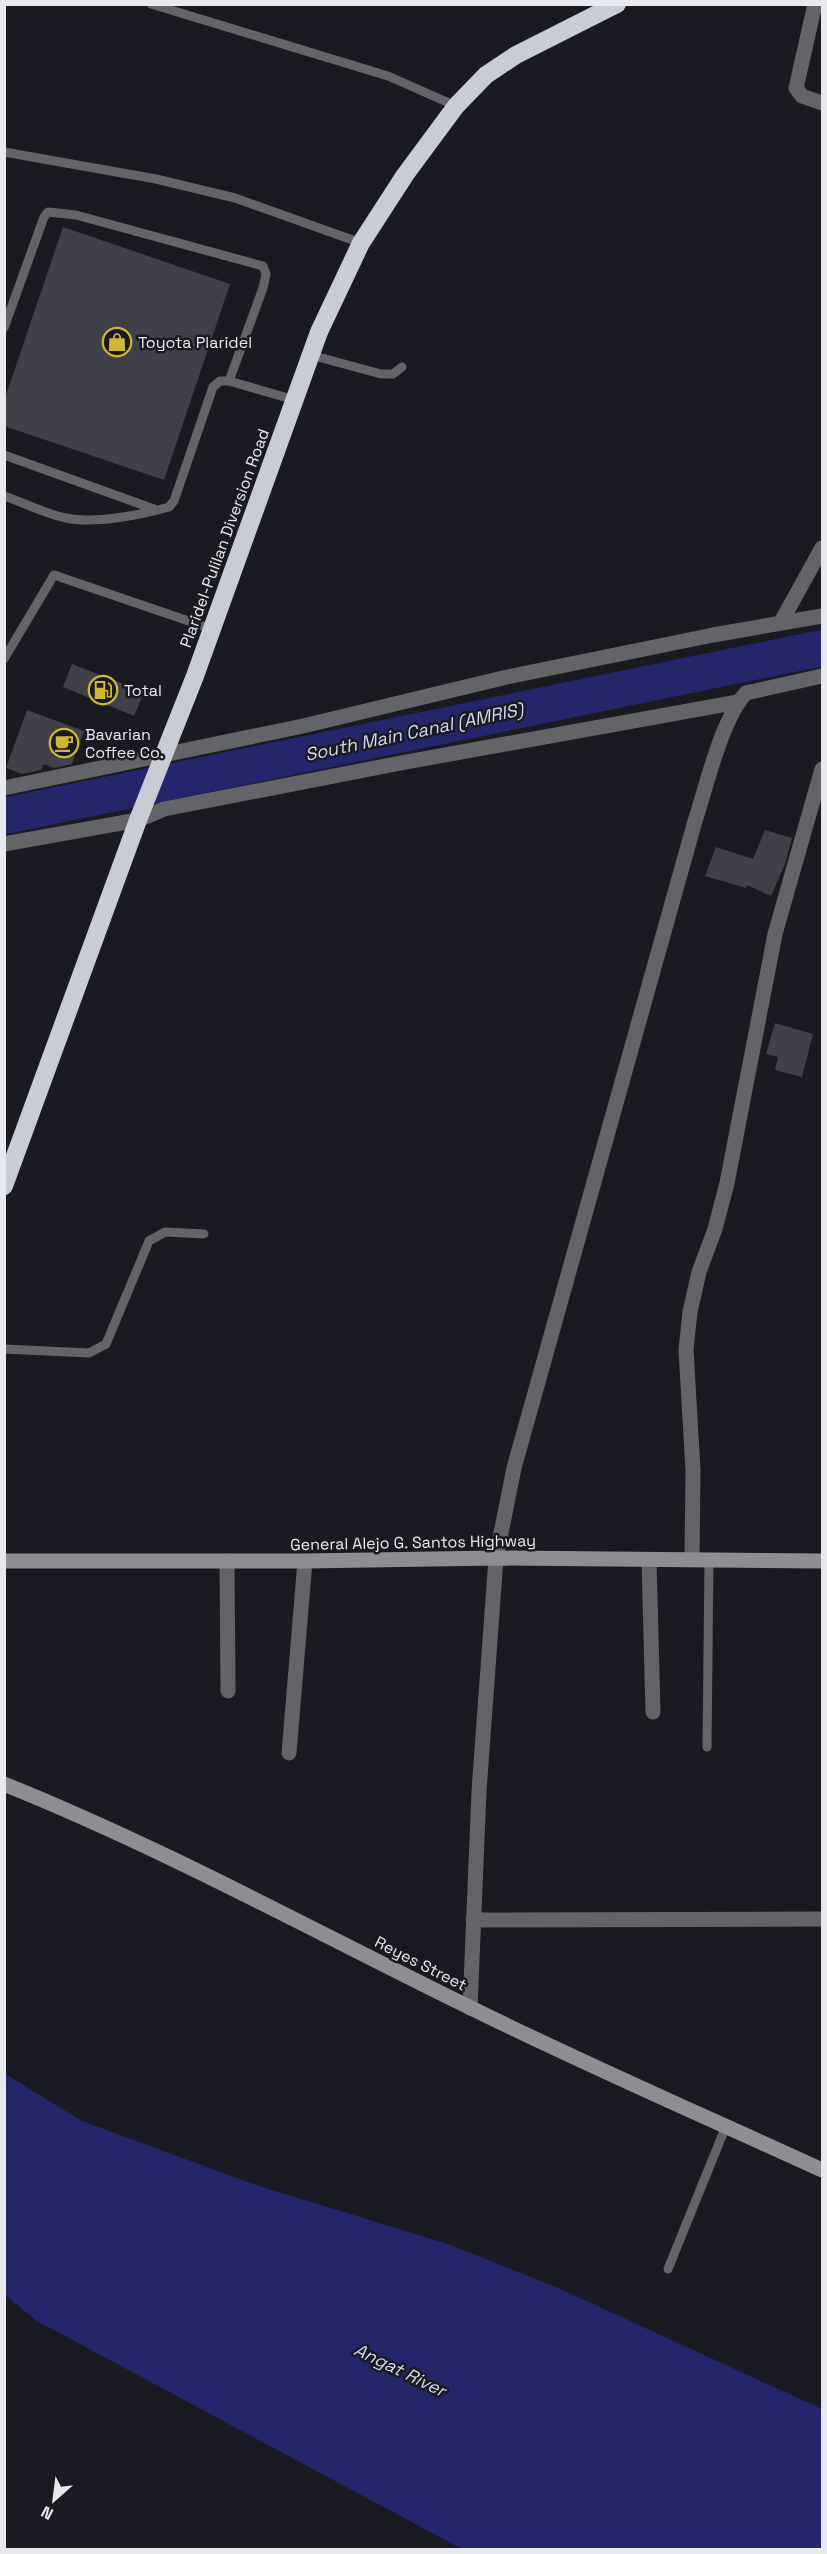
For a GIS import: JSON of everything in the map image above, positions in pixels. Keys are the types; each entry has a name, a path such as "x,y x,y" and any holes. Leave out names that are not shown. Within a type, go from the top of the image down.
{"highway":[{"name":"Plaridel-Pulilan Diversion Road","path":"4,1186 139,816 195,676 319,332 361,243 405,175 456,106 486,75 516,55 617,4"}],"street":[{"path":"815,4 796,88 802,96 822,102"},
{"path":"781,622 822,548"},
{"path":"4,788 161,760 507,677 781,622 822,616"},
{"path":"470,2008 479,1791 496,1558 519,1448 695,821 729,719 746,693 822,676"},
{"path":"4,844 139,816 164,808 738,702"},
{"path":"692,1559 693,1470 686,1350 690,1312 699,1272 715,1229 727,1183 759,1007 775,934 822,768"},
{"name":"General Alejo G. Santos Highway","path":"4,1561 304,1561 496,1558 822,1561"},
{"path":"649,1560 653,1642 653,1712"},
{"path":"227,1561 228,1691"},
{"path":"289,1753 304,1561"},
{"name":"Reyes Street","path":"4,1784 75,1812 470,2008 822,2170"},
{"path":"473,1920 822,1919"}],"lane":[{"path":"151,4 388,76 456,106"},
{"path":"4,152 156,179 235,198 361,243"},
{"path":"4,328 44,217 48,212 76,215 263,266 266,274 263,288 229,381"},
{"path":"311,355 381,374 393,374 402,367"},
{"path":"4,496 77,520 160,510 169,507 174,501 213,387 220,381 229,381 295,400"},
{"path":"4,455 160,510"},
{"path":"4,659 54,575 212,629"},
{"path":"4,1349 89,1353 106,1344 149,1241 165,1232 204,1234"},
{"path":"707,1747 709,1560"},
{"path":"668,2269 726,2126"}],"water":[{"name":"Angat River","path":"4,2073 82,2121 259,2186 448,2244 556,2287 822,2409 822,2549 462,2549 37,2321 5,2295"}],"building":[{"name":"Toyota Plaridel","path":"63,227 230,284 164,480 4,426 4,401"},
{"name":"Total","path":"72,664 144,692 134,716 63,687"},
{"path":"27,710 84,731 72,764 54,768 44,764 41,770 22,774 6,768"},
{"path":"765,830 792,838 785,864 771,896 747,885 746,888 705,876 716,847 753,859"},
{"path":"775,1023 813,1034 802,1077 775,1070 778,1057 766,1054"}],"waterway":[{"name":"South Main Canal (AMRIS)","path":"4,816 822,648"}],"place":[{"name":"Toyota Plaridel","path":"117,342"},
{"name":"Total","path":"103,690"},
{"name":"Bavarian Coffee Co.","path":"64,743"}]}
